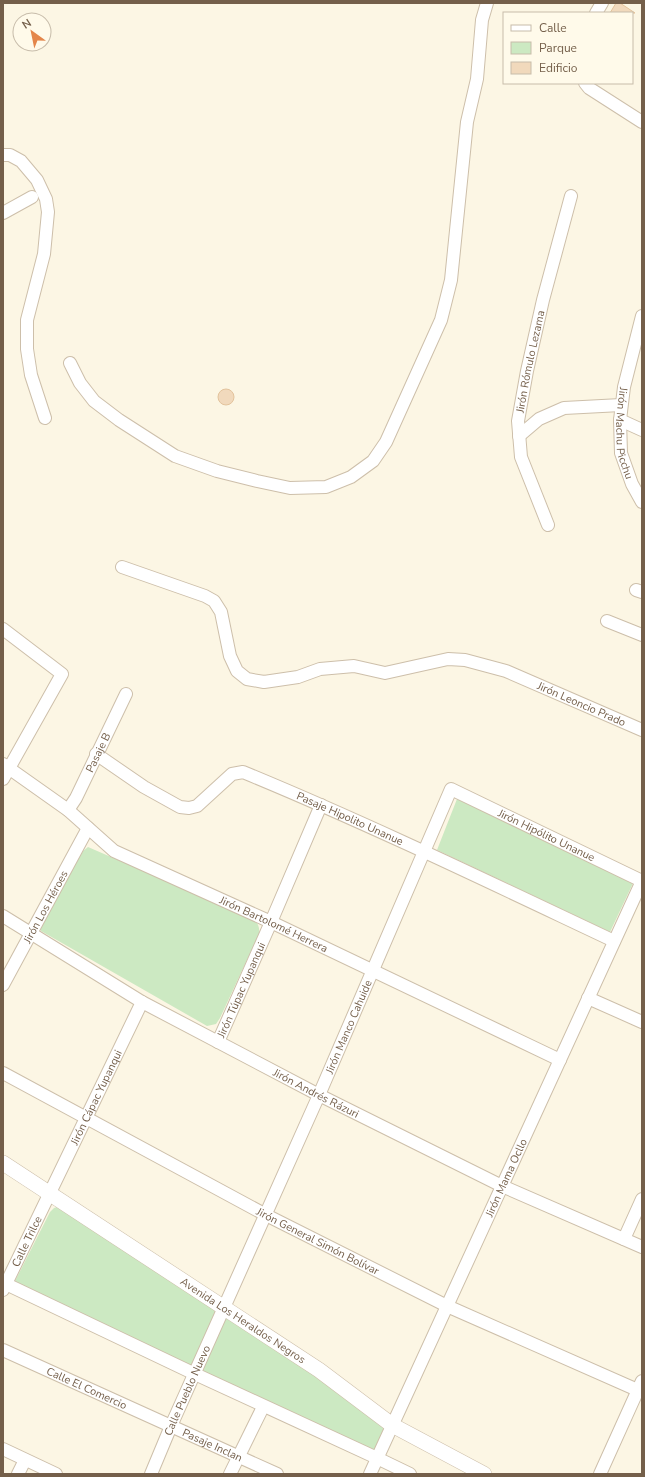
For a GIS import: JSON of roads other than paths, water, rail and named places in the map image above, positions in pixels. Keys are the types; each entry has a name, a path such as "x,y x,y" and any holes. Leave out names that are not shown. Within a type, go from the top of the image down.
{"street":[{"path":"70,363 80,382 94,401 119,420 175,456 218,471 290,488 326,487 351,477 373,461 386,442 441,320 451,280 467,122 477,79 482,20 487,3"},
{"path":"597,12 602,3"},
{"path":"586,84 588,88 642,122"},
{"path":"3,155 10,155 21,161 37,180 46,199 48,212 44,254 27,320 27,349 31,375 46,418"},
{"name":"Jirón Rómulo Lezama","path":"548,525 521,457 518,421 527,371 543,300 571,196"},
{"path":"3,213 32,197"},
{"name":"Jirón Machu Picchu","path":"642,316 624,387 620,420 621,454 632,484 642,502"},
{"path":"519,436 539,420 564,408 621,405"},
{"path":"620,420 642,430"},
{"name":"Jirón Leoncio Prado","path":"122,567 205,596 214,601 221,612 230,656 237,671 247,680 264,682 298,677 320,669 354,666 385,673 448,659 465,660 506,671 642,730"},
{"path":"607,620 642,634"},
{"path":"3,629 62,674 6,766 3,779"},
{"name":"Pasaje B","path":"68,810 76,798 126,694"},
{"name":"Pasaje Hipolito Unanue","path":"96,754 144,787 180,807 189,808 197,806 232,774 243,772 321,804 614,941"},
{"name":"Jirón Bartolomé Herrera","path":"6,766 68,810 114,851 271,922 560,1060"},
{"name":"Jirón Manco Cahuide","path":"224,1308 319,1095 451,789"},
{"name":"Jirón Hipólito Unanue","path":"451,789 642,881"},
{"name":"Jirón Túpac Yupanqui","path":"218,1042 321,804"},
{"name":"Jirón Los Héroes","path":"3,985 88,828"},
{"name":"Jirón Mama Ocllo","path":"370,1474 642,881"},
{"name":"Jirón Andrés Rázuri","path":"3,916 142,1002 319,1095 502,1186 642,1247"},
{"path":"588,998 642,1022"},
{"name":"Jirón Cápac Yupanqui","path":"50,1193 142,1002"},
{"name":"Jirón General Simón Bolívar","path":"3,1073 266,1215 447,1306 641,1388"},
{"name":"Avenida Los Heraldos Negros","path":"3,1162 319,1370 392,1426 484,1474"},
{"name":"Calle Trilce","path":"4,1287 50,1193"},
{"path":"624,1239 642,1199"},
{"path":"4,1287 410,1474"},
{"name":"Calle Pueblo Nuevo","path":"151,1474 224,1308"},
{"name":"Calle El Comercio","path":"3,1350 171,1426"},
{"path":"600,1474 641,1388"},
{"path":"230,1474 263,1407"},
{"name":"Pasaje Inclan","path":"171,1426 276,1474"},
{"path":"3,1449 53,1474"},
{"path":"18,1474 25,1460"}]}
